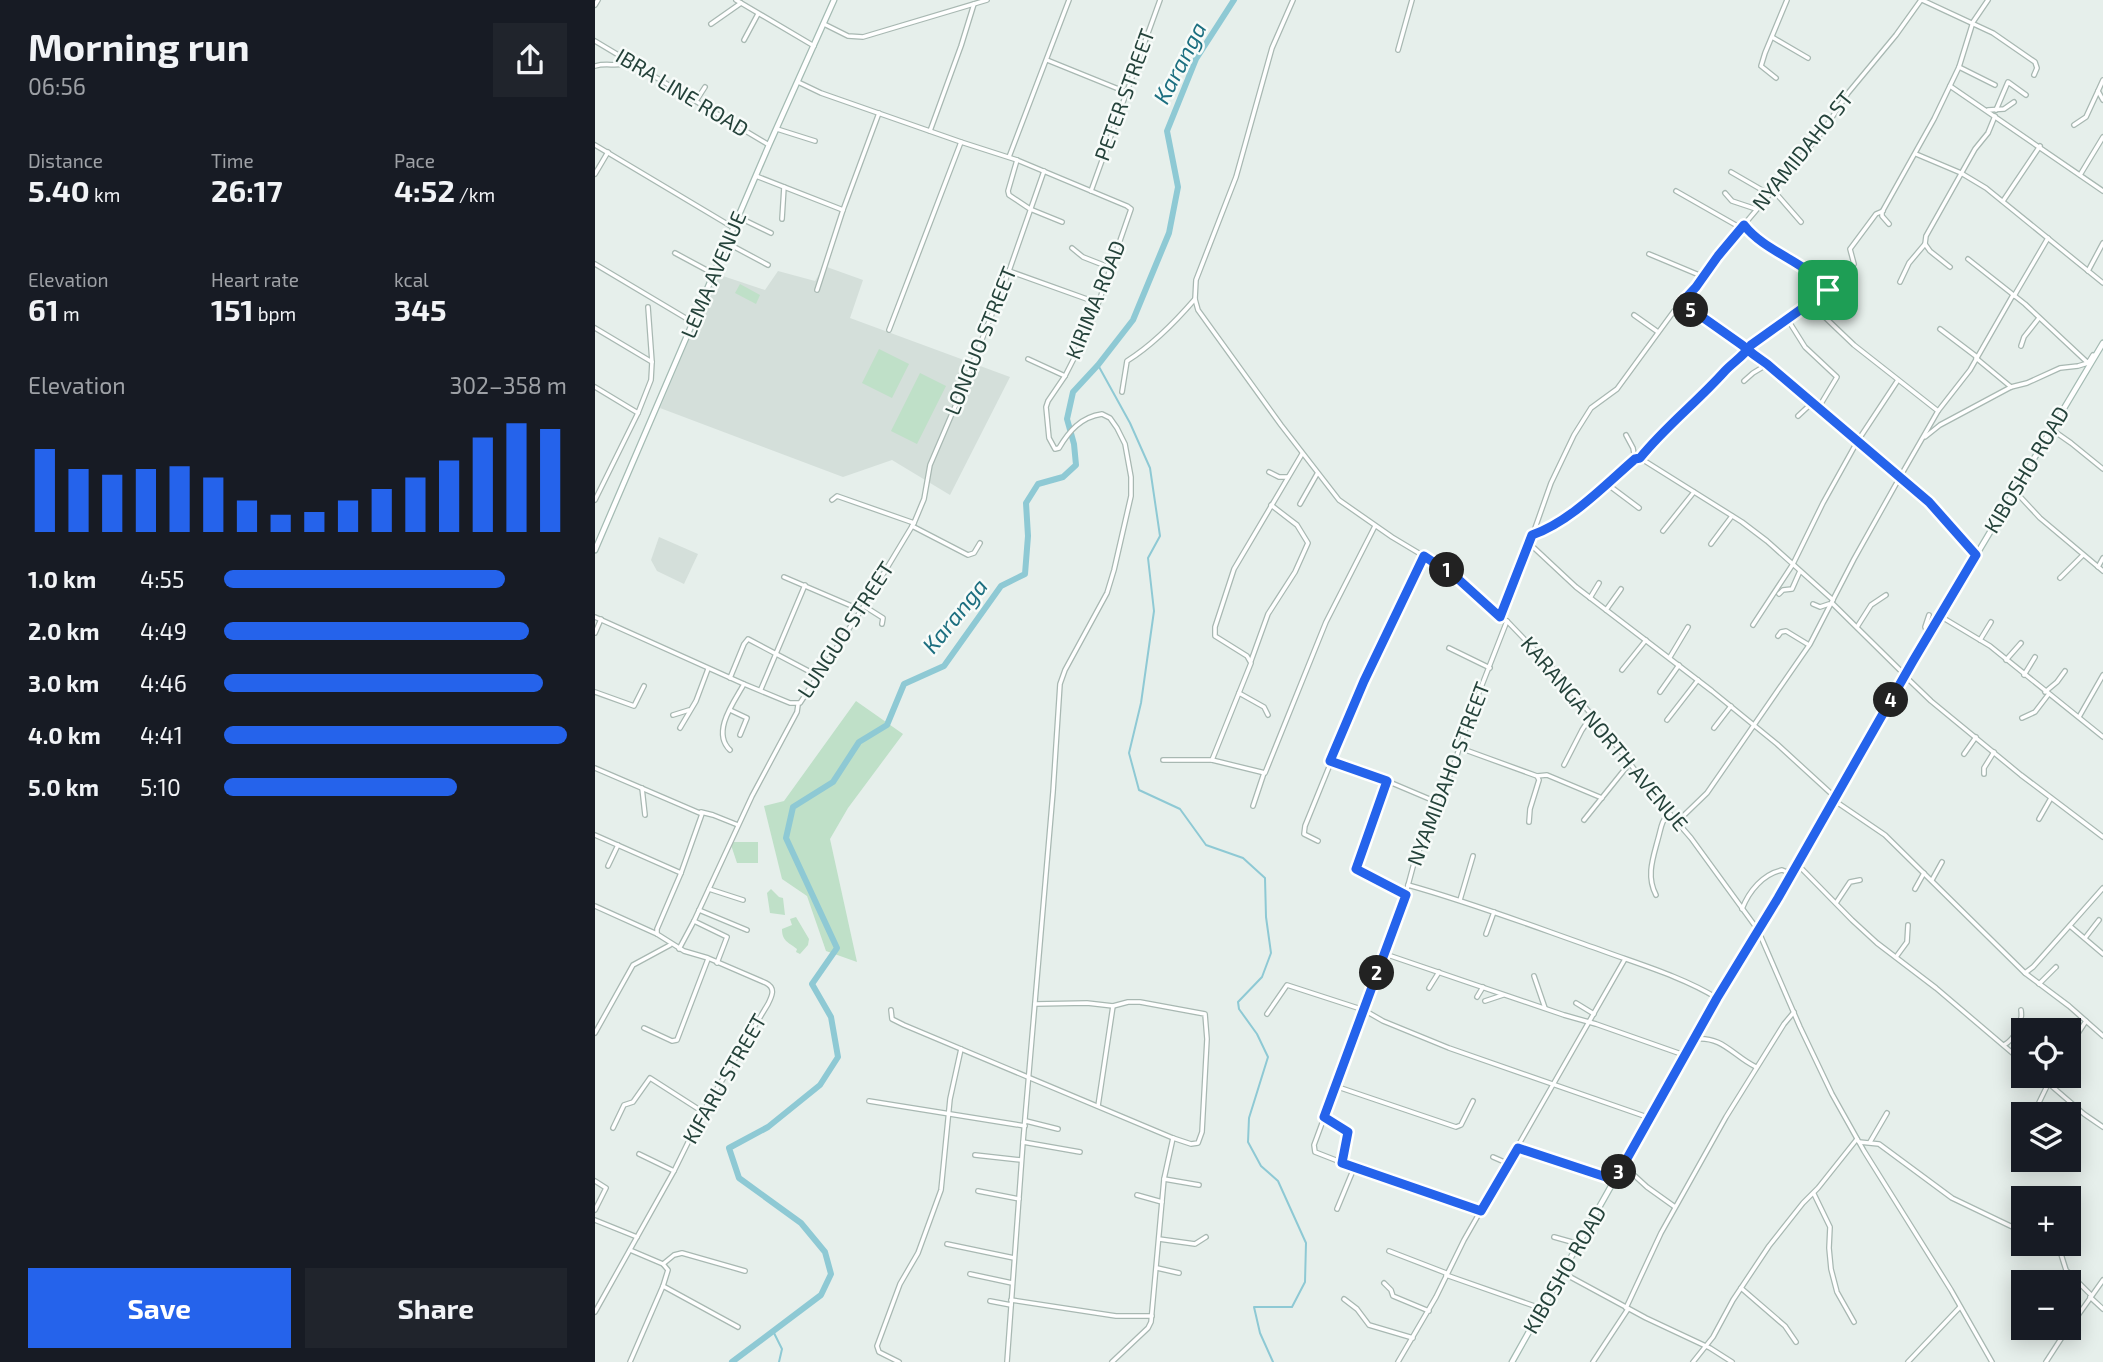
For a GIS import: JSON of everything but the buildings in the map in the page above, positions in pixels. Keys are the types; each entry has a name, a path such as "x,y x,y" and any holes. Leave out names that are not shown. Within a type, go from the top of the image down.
{"street":[{"path":"595,5 598,0"},
{"name":"LEMA AVENUE","path":"595,551 834,0"},
{"path":"824,24 848,36 863,37 987,0"},
{"path":"1009,157 1069,0"},
{"name":"PETER STREET","path":"1091,191 1160,0"},
{"path":"1122,392 1127,361 1145,349 1195,299 1196,280 1236,177 1272,48 1293,0"},
{"path":"1398,50 1412,0"},
{"path":"1776,78 1761,66 1787,0"},
{"path":"1922,0 1993,33 2035,62 2037,68 2034,75"},
{"name":"NYAMIDAHO ST","path":"1500,617 1551,483 1574,435 1593,405 1616,389 1718,256 1823,131 1848,93 1922,0"},
{"path":"1889,224 1882,216 1883,211 1916,154 1950,86 1973,22 1988,0"},
{"path":"711,24 738,1 814,46"},
{"path":"930,132 974,4"},
{"path":"744,40 758,14"},
{"path":"1772,37 1808,58"},
{"name":"IBRA LINE ROAD","path":"595,41 769,145"},
{"path":"1046,60 1126,92"},
{"path":"595,66 621,66 631,62"},
{"path":"1958,67 1994,85"},
{"path":"2074,125 2086,117 2103,80"},
{"path":"797,82 930,132 1009,157 1091,191"},
{"path":"1996,110 2008,82 2026,95"},
{"path":"1950,86 2103,191"},
{"path":"696,101 705,87"},
{"path":"2098,91 2103,100"},
{"path":"1986,110 2004,109 2014,102"},
{"path":"817,290 879,113"},
{"path":"1900,282 1909,262 1925,244 1931,227 1975,149 1988,133 1995,116"},
{"path":"777,129 815,141"},
{"path":"2080,175 2103,136"},
{"path":"889,330 961,142"},
{"path":"595,145 734,228"},
{"path":"2003,201 2040,146"},
{"path":"595,174 608,152"},
{"path":"1916,154 1961,173 2003,201 2103,283"},
{"path":"1017,160 1008,193 1030,209 1062,222"},
{"name":"LONGUO STREET","path":"919,510 926,493 930,465 1009,271 1044,171"},
{"path":"1731,172 1769,194"},
{"path":"756,176 843,210"},
{"path":"782,219 784,187"},
{"path":"1773,190 1801,222"},
{"name":"KIRIMA ROAD","path":"1035,1004 1060,684 1107,593 1131,496 1131,477 1125,444 1110,418 1102,414 1095,415 1067,434 1059,448 1052,448 1049,438 1047,407 1051,395 1065,376 1081,345 1131,209 1091,191"},
{"path":"1676,191 1743,226 1783,257 1819,279 1828,290"},
{"path":"1725,193 1732,201 1756,209"},
{"path":"1532,535 1564,517 1638,459 1755,341 1788,320 1851,270 1854,264 1850,249 1876,214 1883,211"},
{"path":"739,217 771,233"},
{"path":"1677,822 1707,793 1809,645 1938,411 1963,380 2048,238"},
{"path":"727,243 768,265"},
{"path":"2088,271 2103,243"},
{"path":"1925,244 1950,267"},
{"path":"1072,248 1080,255 1111,268"},
{"path":"675,253 715,274"},
{"path":"1649,254 1704,277"},
{"path":"1968,259 2013,295 2088,363"},
{"path":"595,264 694,323"},
{"path":"1009,271 1098,303"},
{"name":"KARANGA NORTH AVENUE","path":"1195,299 1199,310 1233,359 1339,500 1375,526 1442,567 1507,621 1592,715 1710,863 1758,930 1819,1069 1858,1140 1992,1362"},
{"path":"1683,301 1767,364 1900,477 1940,513 1976,555"},
{"path":"1810,303 1854,345 1938,411"},
{"path":"595,500 638,413 651,380 648,307"},
{"path":"1634,315 1658,332"},
{"path":"2021,346 2024,337 2039,318"},
{"path":"1788,320 1805,347 1837,377 1819,407"},
{"path":"595,328 652,362"},
{"path":"1940,329 2011,387"},
{"path":"1923,438 1940,425 2011,387 2060,368 2088,363 2103,343"},
{"name":"KIBOSHO ROAD","path":"1512,1362 1717,998 1799,862 1928,635 2103,343"},
{"path":"1028,359 1065,376"},
{"path":"1744,381 1767,364"},
{"path":"1753,625 1793,564 1857,442 1898,380"},
{"path":"595,387 638,413"},
{"path":"1798,416 1813,402"},
{"path":"2051,429 2103,469"},
{"path":"1626,435 1638,459 1733,516 1793,564 1931,701 2051,798 2103,836"},
{"path":"1251,660 1218,639 1214,630 1234,569 1302,453"},
{"path":"1269,472 1279,477 1288,477"},
{"path":"1300,504 1317,474"},
{"path":"1606,484 1639,508"},
{"path":"2014,490 2040,518 2103,571"},
{"path":"1663,531 1694,492"},
{"path":"832,500 837,496 913,524 968,555 974,553 980,543"},
{"path":"1212,760 1251,666 1268,614 1295,572 1308,542 1297,525 1271,505"},
{"name":"LUNGUO STREET","path":"595,617 708,669 798,705 863,608 919,510"},
{"path":"1711,544 1733,516"},
{"path":"1253,806 1325,622 1375,526"},
{"path":"1529,545 1536,548 1569,582 1670,657 1753,724 1835,799 1878,830 2025,973 2103,1035"},
{"path":"2060,578 2083,555"},
{"path":"1318,841 1306,836 1304,830 1364,681 1424,556"},
{"path":"2098,567 2103,558"},
{"path":"1779,594 1783,590 1792,589 1800,571"},
{"path":"784,576 863,608 881,617 882,624"},
{"path":"1590,598 1599,583"},
{"path":"760,690 805,585"},
{"path":"1606,610 1621,589"},
{"path":"1857,627 1871,605 1886,595"},
{"path":"1813,604 1821,607 1832,602"},
{"path":"1928,635 1925,627 1929,615"},
{"path":"1940,616 1980,640 2103,737"},
{"path":"595,633 601,619"},
{"name":"NYAMIDAHO STREET","path":"1342,1163 1314,1151 1314,1146 1406,895 1414,863 1507,621"},
{"path":"1980,640 1991,622"},
{"path":"1670,657 1688,627"},
{"path":"1779,636 1786,631 1809,645"},
{"path":"730,678 748,639 818,676"},
{"path":"1622,670 1646,640"},
{"path":"2006,660 2021,643"},
{"path":"1449,648 1490,668"},
{"path":"2024,675 2035,657"},
{"path":"1660,692 1679,665"},
{"path":"680,728 691,710 708,669"},
{"path":"2022,718 2035,712 2065,671"},
{"path":"2078,717 2103,675"},
{"path":"1667,720 1698,680"},
{"path":"730,750 723,741 723,728 744,684"},
{"path":"595,692 633,706 644,686"},
{"path":"1239,693 1264,707 1268,715"},
{"path":"679,949 752,796 797,712 798,705"},
{"path":"1714,728 1731,706"},
{"path":"673,715 691,710"},
{"path":"730,710 747,718 740,734"},
{"path":"1564,765 1592,715"},
{"path":"1963,754 1976,737"},
{"path":"1459,747 1537,776 1547,775 1602,797"},
{"path":"1984,774 1984,768 1994,752"},
{"path":"1163,760 1212,760 1264,773"},
{"path":"1330,761 1439,803"},
{"path":"1584,820 1630,764"},
{"path":"596,770 739,825"},
{"path":"1529,822 1530,808 1539,780 1537,776"},
{"path":"1387,781 1356,869 1406,895"},
{"path":"642,788 645,815"},
{"path":"2039,818 2051,798"},
{"path":"657,934 701,821 701,812"},
{"path":"1656,895 1651,881 1652,862 1661,824 1669,813"},
{"path":"595,835 681,873"},
{"path":"608,866 618,845"},
{"path":"1460,900 1473,856"},
{"path":"1799,862 1801,868 1877,943 1936,988 2011,1052"},
{"path":"1932,880 1942,862"},
{"path":"1742,909 1749,893 1770,874 1782,870 1792,874"},
{"path":"1915,889 1924,873"},
{"path":"1836,903 1850,883 1860,880"},
{"path":"1409,885 1460,900 1625,959 1690,984 1717,998"},
{"path":"709,889 743,900"},
{"path":"2025,973 2102,891"},
{"name":"KIFARU STREET","path":"595,906 657,934 679,949 708,958 766,983 772,986 773,990 768,1004 703,1112 674,1171 595,1312"},
{"path":"699,910 747,930"},
{"path":"1486,934 1494,912"},
{"path":"2085,938 2099,920"},
{"path":"694,921 727,937 717,963"},
{"path":"1896,957 1907,942 1908,925"},
{"path":"2070,926 2103,954"},
{"path":"595,1033 631,967 671,944"},
{"path":"1385,954 1686,1056"},
{"path":"643,1028 674,1041 678,1039 708,958"},
{"path":"1398,1362 1625,959"},
{"path":"2039,984 2056,967"},
{"path":"1429,988 1440,972"},
{"path":"1534,976 1545,1008"},
{"path":"1267,1014 1287,985 1364,1010 1383,1021 1449,1048 1650,1118"},
{"path":"1477,997 1483,986"},
{"path":"1485,1001 1505,994"},
{"path":"891,1010 894,1021 1029,1077 1173,1138 1193,1145 1198,1143 1201,1136 1206,1015 1140,1002 1113,1006 1087,1003 1035,1004 1029,1077 1025,1123 1021,1160 1007,1362"},
{"path":"1576,1003 1594,1014"},
{"path":"1098,1106 1113,1006"},
{"path":"2002,1045 2009,1042 2019,1025 2022,1019 2021,1010"},
{"path":"1594,1362 1627,1308 1661,1233 1726,1117 1794,1012"},
{"path":"595,1017 601,1020"},
{"path":"2081,1029 2086,1021"},
{"path":"1695,1039 1713,1039 1756,1067"},
{"path":"899,1362 879,1352 877,1346 900,1284 920,1248 940,1195 948,1114 961,1049"},
{"path":"613,1128 624,1105 633,1102 650,1078 703,1112"},
{"path":"1335,1086 1456,1127 1461,1125 1473,1101"},
{"path":"2053,1088 2103,1127"},
{"path":"869,1101 1058,1129"},
{"path":"1870,1142 1887,1113"},
{"path":"1324,1117 1348,1132 1342,1163 1481,1211"},
{"path":"1112,1362 1148,1328 1153,1316 1164,1179 1173,1138"},
{"path":"1693,1362 1707,1346 1769,1246 1858,1140 1888,1150 1952,1198 2011,1226"},
{"path":"1023,1142 1080,1152"},
{"path":"1518,1148 1615,1180"},
{"path":"639,1154 674,1171"},
{"path":"975,1155 1021,1160"},
{"path":"1493,1157 1509,1164"},
{"path":"1622,1165 1676,1208"},
{"path":"1337,1209 1354,1168"},
{"path":"1164,1179 1199,1185"},
{"path":"595,1181 606,1188 595,1210"},
{"path":"978,1191 1019,1199"},
{"path":"1814,1193 1830,1227 1831,1269 1837,1292 1854,1322"},
{"path":"1137,1195 1162,1202"},
{"path":"595,1220 638,1237"},
{"path":"1159,1239 1195,1244 1206,1237"},
{"path":"1554,1237 1579,1244"},
{"path":"947,1244 1014,1258"},
{"path":"630,1250 663,1264 668,1271 630,1362"},
{"path":"1389,1251 1446,1275 1543,1309"},
{"path":"663,1264 674,1255 682,1253 745,1271"},
{"path":"2062,1256 2066,1270 2103,1309"},
{"path":"1156,1268 1179,1273"},
{"path":"1563,1273 1627,1308 1707,1346 1732,1362"},
{"path":"970,1274 1012,1283"},
{"path":"2081,1310 2103,1280"},
{"path":"1384,1283 1393,1296 1429,1311"},
{"path":"663,1286 737,1328"},
{"path":"1741,1288 1785,1326 1796,1342"},
{"path":"1344,1299 1357,1309 1369,1325 1413,1338"},
{"path":"991,1301 1117,1316 1153,1316"},
{"path":"1908,1362 1960,1307"},
{"path":"2046,1362 2060,1340"}],"shaded area":[{"path":"824,266 863,280 850,318 1010,377 950,495 892,460 843,477 660,408 717,274 765,290 778,271 815,281"},
{"path":"659,537 698,554 684,584 657,571 651,560"}],"green space":[{"path":"740,284 760,295 756,304 735,293"},
{"path":"879,349 909,364 892,398 862,383"},
{"path":"920,373 946,386 917,444 891,431"},
{"path":"856,701 903,734 848,808 830,839 857,962 826,951 807,896 782,879 764,806 784,801"},
{"path":"730,842 758,842 758,863 737,863"},
{"path":"771,889 783,898 785,915 770,913 767,893"},
{"path":"796,917 809,939 808,945 800,954 786,941 782,933 782,929 792,925 790,919"}],"waterway":[{"name":"Karanga","path":"732,1362 821,1295 831,1274 825,1252 801,1223 739,1178 729,1148 768,1127 820,1085 838,1057 831,1017 812,984 837,948 786,838 793,807 833,782 859,742 887,725 904,684 944,666 1001,586 1025,574 1028,536 1026,503 1038,484 1063,477 1076,465 1067,419 1073,392 1133,320 1169,233 1178,187 1167,131 1196,59 1234,0"},
{"path":"1098,365 1130,423 1150,468 1160,536 1148,558 1154,611 1141,703 1129,753 1139,790 1180,809 1206,845 1243,858 1265,878 1266,917 1271,953 1262,977 1238,1002 1239,1009 1257,1034 1268,1057 1249,1118 1248,1142 1261,1166 1278,1181 1306,1243 1305,1282 1292,1307 1254,1307 1260,1333 1273,1362"},
{"path":"773,1331 782,1349 779,1362"}],"route":[{"path":"1828,290 1755,341 1747,351 1701,397 1663,432 1640,458 1635,459 1580,506 1532,535 1500,617 1477,594 1424,556 1364,681 1330,761 1387,781 1356,869 1406,895 1324,1117 1348,1132 1342,1163 1481,1211 1518,1148 1615,1180 1717,998 1835,801 1976,555 1929,502 1767,364 1747,351 1683,301 1744,225 1783,257 1819,279 1828,290"}]}
